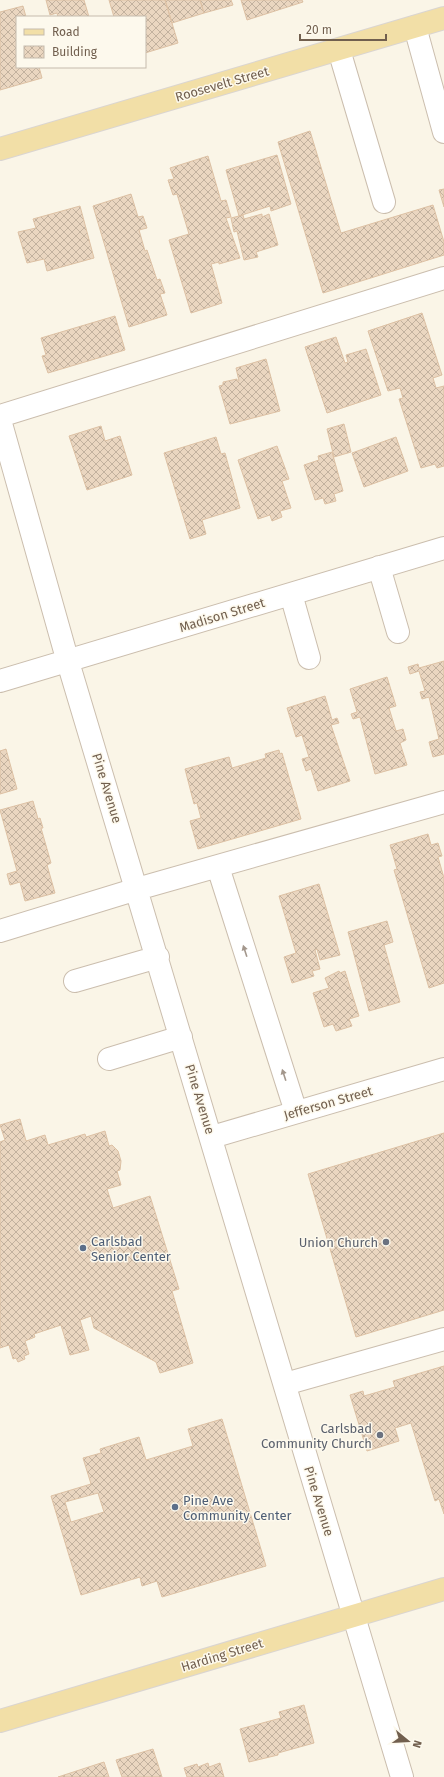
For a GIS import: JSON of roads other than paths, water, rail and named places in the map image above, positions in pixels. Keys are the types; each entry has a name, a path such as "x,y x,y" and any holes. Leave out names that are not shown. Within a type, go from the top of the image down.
{"main road":[{"name":"Roosevelt Street","path":"0,149 415,28 444,18"},
{"name":"Harding Street","path":"0,1721 444,1589"}],"street":[{"path":"415,28 444,132"},
{"path":"339,50 384,202"},
{"path":"0,416 444,278"},
{"name":"Pine Avenue","path":"0,420 68,662 212,1137 402,1777"},
{"name":"Madison Street","path":"0,681 68,662 444,548"},
{"path":"379,567 398,632"},
{"path":"290,594 309,658"},
{"path":"0,931 218,866 444,802"},
{"path":"218,866 296,1112"},
{"path":"75,981 158,957"},
{"path":"109,1059 182,1037"},
{"name":"Jefferson Street","path":"212,1137 444,1069"},
{"path":"285,1384 444,1339"}],"place":[{"name":"Union Church","path":"386,1242"},
{"name":"Carlsbad Senior Center","path":"83,1248"},
{"name":"Carlsbad Community Church","path":"380,1435"},
{"name":"Pine Ave Community Center","path":"175,1507"}]}
